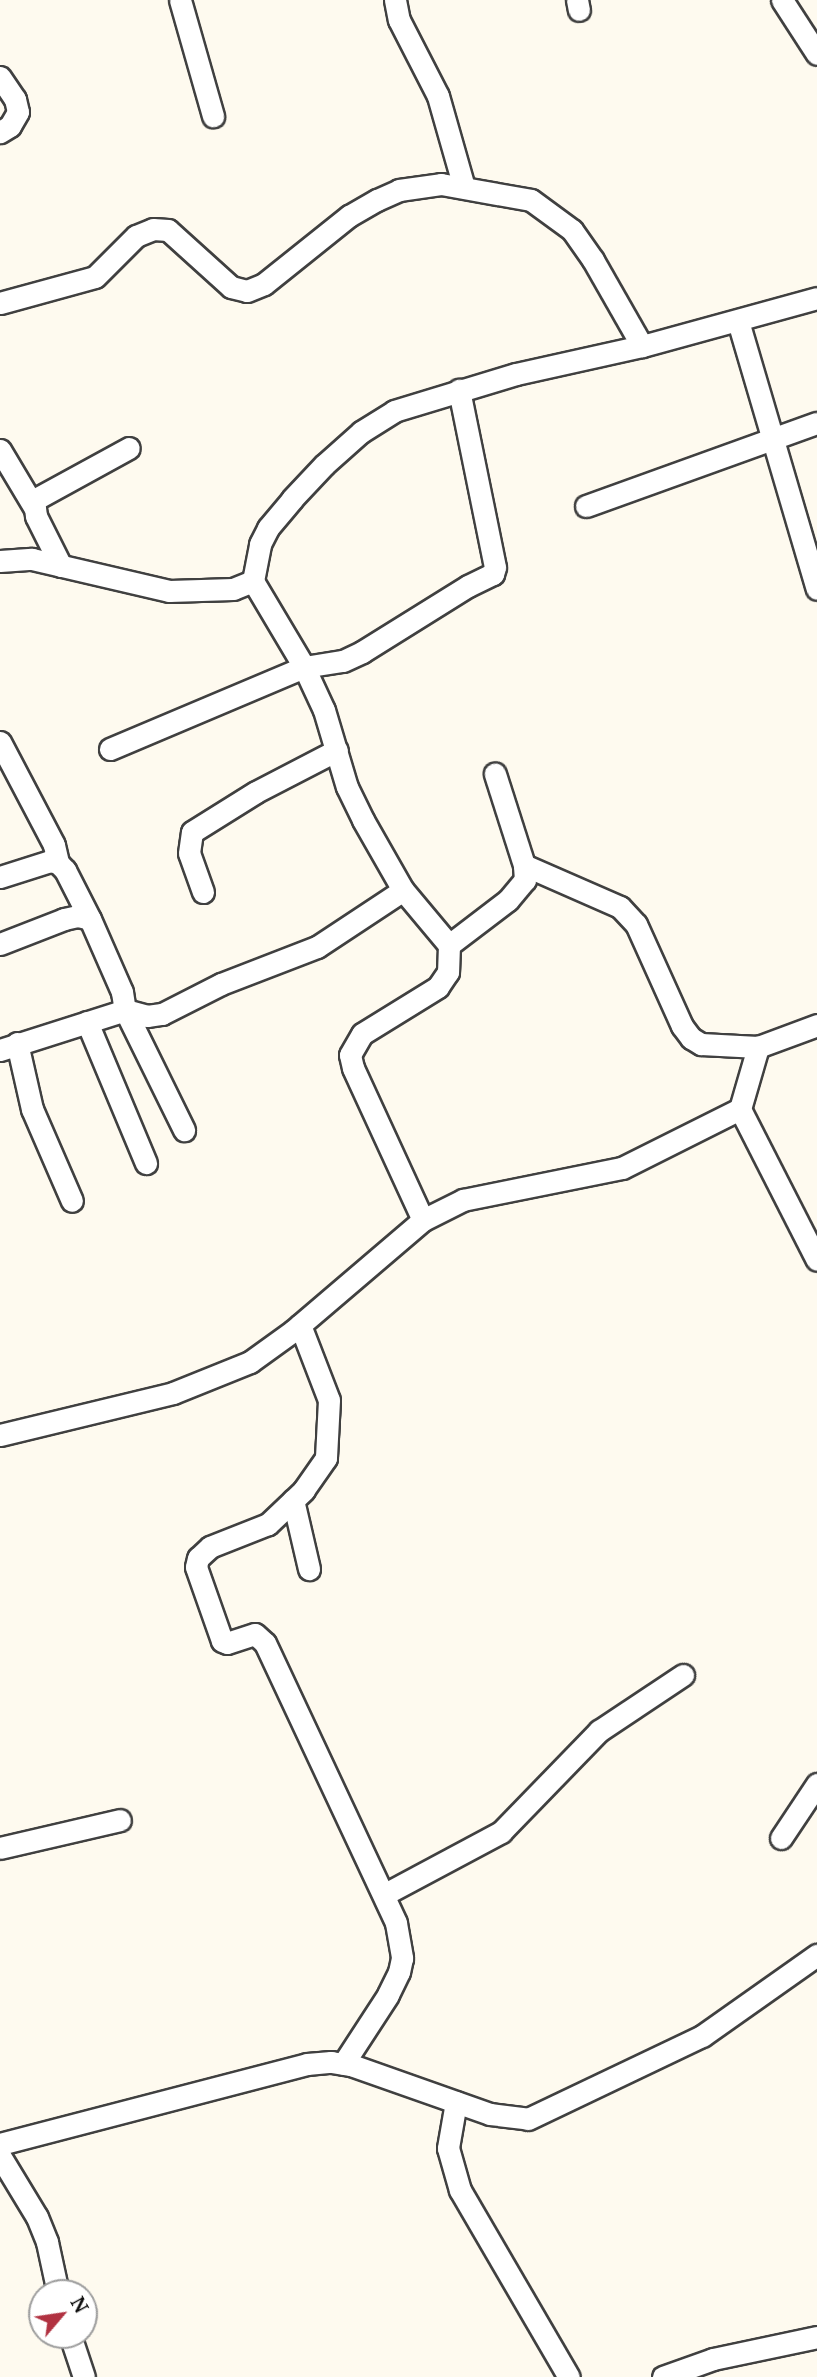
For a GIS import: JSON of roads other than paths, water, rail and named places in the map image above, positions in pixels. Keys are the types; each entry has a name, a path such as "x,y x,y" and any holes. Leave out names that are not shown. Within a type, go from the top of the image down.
{"street":[{"path":"180,0 213,116"},
{"path":"395,0 399,20 438,96 464,187"},
{"path":"782,0 817,54"},
{"path":"0,77 15,99 18,112 10,126 0,132"},
{"path":"0,303 95,278 136,236 153,229 168,230 231,287 247,290 264,284 349,216 377,200 399,190 441,184 531,201 572,230 593,260 642,346"},
{"path":"424,1220 353,1068 350,1055 362,1034 438,987 448,972 449,945 403,890 347,787 324,710 304,667 253,581 260,544 268,528 324,465 361,432 394,411 459,390 571,360 642,346 666,337 738,321 817,298"},
{"path":"738,321 817,589"},
{"path":"110,749 304,667 343,661 468,586 493,574 495,567 459,390"},
{"path":"586,506 817,423"},
{"path":"34,507 34,500 40,495 129,448"},
{"path":"0,450 34,507 61,566"},
{"path":"0,561 32,559 169,591 233,589 253,581"},
{"path":"0,741 54,845 58,863"},
{"path":"203,892 188,853 192,832 256,792 337,750"},
{"path":"449,945 520,889 525,880 524,865 495,774"},
{"path":"0,877 50,861 58,863 65,870 122,992 125,1010 184,1130"},
{"path":"524,865 620,907 636,924 664,989 691,1038 701,1044 758,1047 817,1026"},
{"path":"72,1201 32,1109 9,1046 125,1010 147,1016 162,1014 221,985 288,960 342,932 403,890"},
{"path":"0,944 64,919 78,916 90,919"},
{"path":"87,1022 146,1163"},
{"path":"758,1047 740,1109 817,1261"},
{"path":"0,1435 173,1393 250,1362 300,1325 424,1220 463,1200 622,1168 740,1109"},
{"path":"300,1325 329,1400 326,1458 293,1500 268,1524 203,1551 196,1567 222,1641 227,1643 256,1634 265,1643 385,1894 401,1941 399,1972 388,1995 343,2064"},
{"path":"293,1500 309,1569"},
{"path":"385,1894 493,1838 514,1820 599,1731 634,1705 683,1675"},
{"path":"781,1838 817,1783"},
{"path":"0,1848 120,1819"},
{"path":"0,2144 307,2064 343,2064 517,2120 539,2116 702,2036 817,1955"},
{"path":"456,2102 448,2148 460,2190 569,2377"},
{"path":"0,2156 37,2217 47,2242 55,2279"},
{"path":"663,2377 713,2359 817,2337"},
{"path":"75,2349 85,2377"}]}
